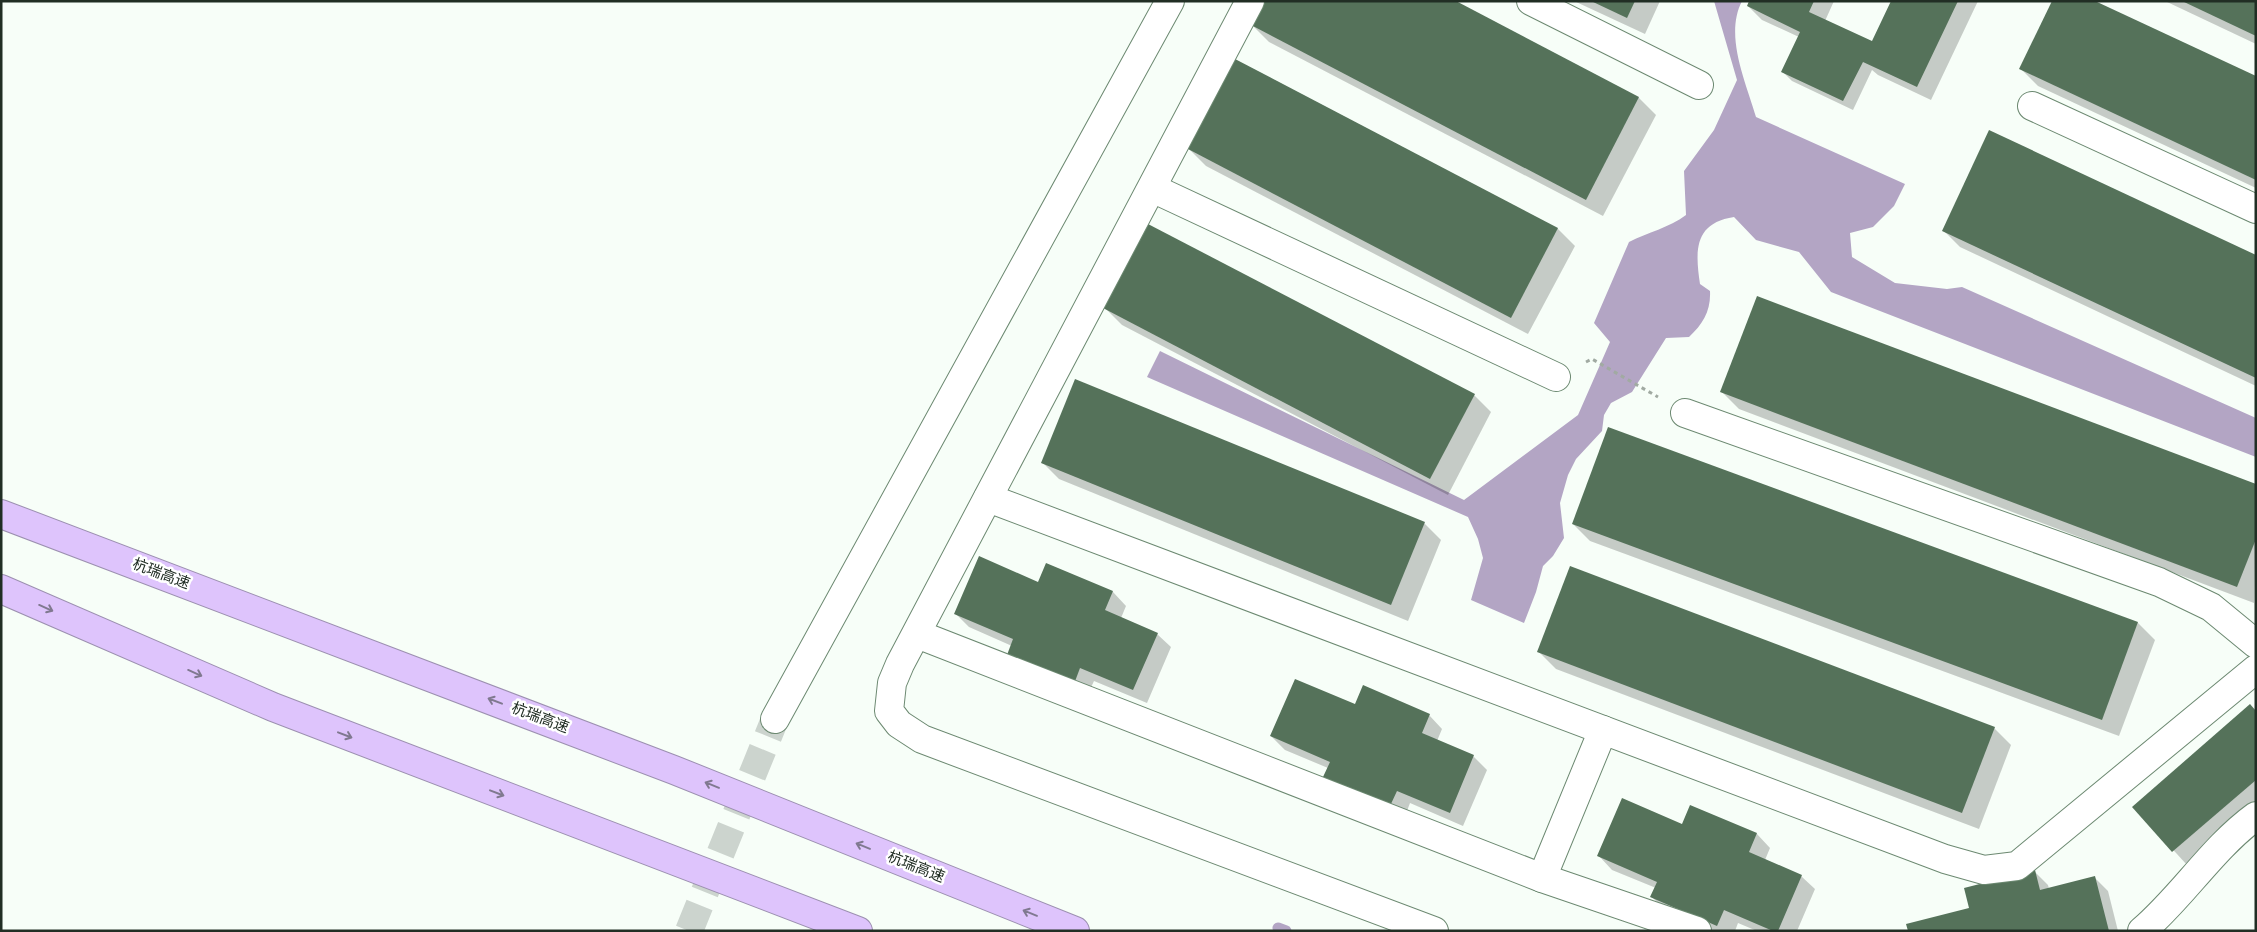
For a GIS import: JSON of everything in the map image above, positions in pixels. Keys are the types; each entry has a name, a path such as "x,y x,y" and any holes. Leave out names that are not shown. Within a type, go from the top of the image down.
{"highway":[{"name":"杭瑞高速","path":"1,514 665,766 1075,931"},
{"path":"1,589 273,707 858,931"}],"street":[{"path":"775,719 1170,1"},
{"path":"1250,1 892,683 889,711 899,724 922,739 1434,931"},
{"path":"1531,1 1699,85"},
{"path":"2032,106 2256,209"},
{"path":"1152,188 1556,377"},
{"path":"1685,413 2159,582 2211,607 2256,644"},
{"path":"988,498 1945,859 1984,870 2017,866 2256,669"},
{"path":"917,634 1542,878 1697,931"},
{"path":"1542,878 1603,730"},
{"path":"2142,931 2159,917 2238,829 2256,816"}],"path":[{"path":"1592,359 1643,388"}],"shaded area":[{"path":"1714,1 1742,1 1735,29 1736,44 1742,74 1756,117 1905,184 1894,206 1873,227 1850,233 1852,257 1895,283 1947,289 1962,287 2256,418 2256,457 1831,292 1799,252 1756,240 1734,217 1711,225 1704,232 1700,240 1698,260 1700,284 1710,291 1709,305 1702,322 1689,337 1666,338 1632,392 1611,403 1604,415 1602,431 1576,459 1568,475 1560,503 1564,538 1553,556 1543,566 1536,592 1524,623 1471,600 1483,558 1478,539 1468,517 1147,377 1160,351 1464,500 1578,415 1610,342 1594,323 1629,242 1673,223 1686,215 1684,171 1714,130 1737,80"}],"building":[{"path":"1263,1 1456,1 1639,97 1586,200 1251,25"},
{"path":"1591,1 1635,1 1627,18"},
{"path":"1749,1 1814,1 1809,12 1872,41 1891,1 1958,1 1917,87 1863,62 1843,101 1781,72 1800,32 1747,6"},
{"path":"2052,1 2095,1 2256,76 2256,180 2019,69"},
{"path":"2182,1 2256,1 2256,36"},
{"path":"1235,59 1558,228 1511,318 1188,149"},
{"path":"1989,130 2256,255 2256,378 1942,231"},
{"path":"1148,224 1475,394 1430,479 1103,308"},
{"path":"1757,296 2256,484 2256,539 2237,587 1720,392"},
{"path":"1075,379 1425,522 1391,605 1041,463"},
{"path":"1608,427 2138,622 2102,720 1572,524"},
{"path":"979,556 1038,582 1046,563 1113,591 1105,610 1158,633 1133,690 1080,668 1074,684 1007,655 1013,639 954,614"},
{"path":"1570,566 1995,727 1962,813 1537,652"},
{"path":"1295,679 1355,704 1363,685 1430,714 1422,733 1474,755 1450,813 1397,791 1390,806 1323,777 1330,762 1270,736"},
{"path":"2250,704 2256,711 2256,780 2172,852 2132,807"},
{"path":"1622,798 1682,824 1690,805 1757,833 1749,852 1802,875 1778,931 1773,931 1724,910 1717,926 1650,897 1657,882 1597,856"},
{"path":"2035,870 2040,890 2095,876 2109,931 1908,931 1906,924 1969,908 1964,888"}],"waterway":[{"path":"1278,928 1286,931"}],"tunnel":[{"path":"689,931 775,719"}]}
